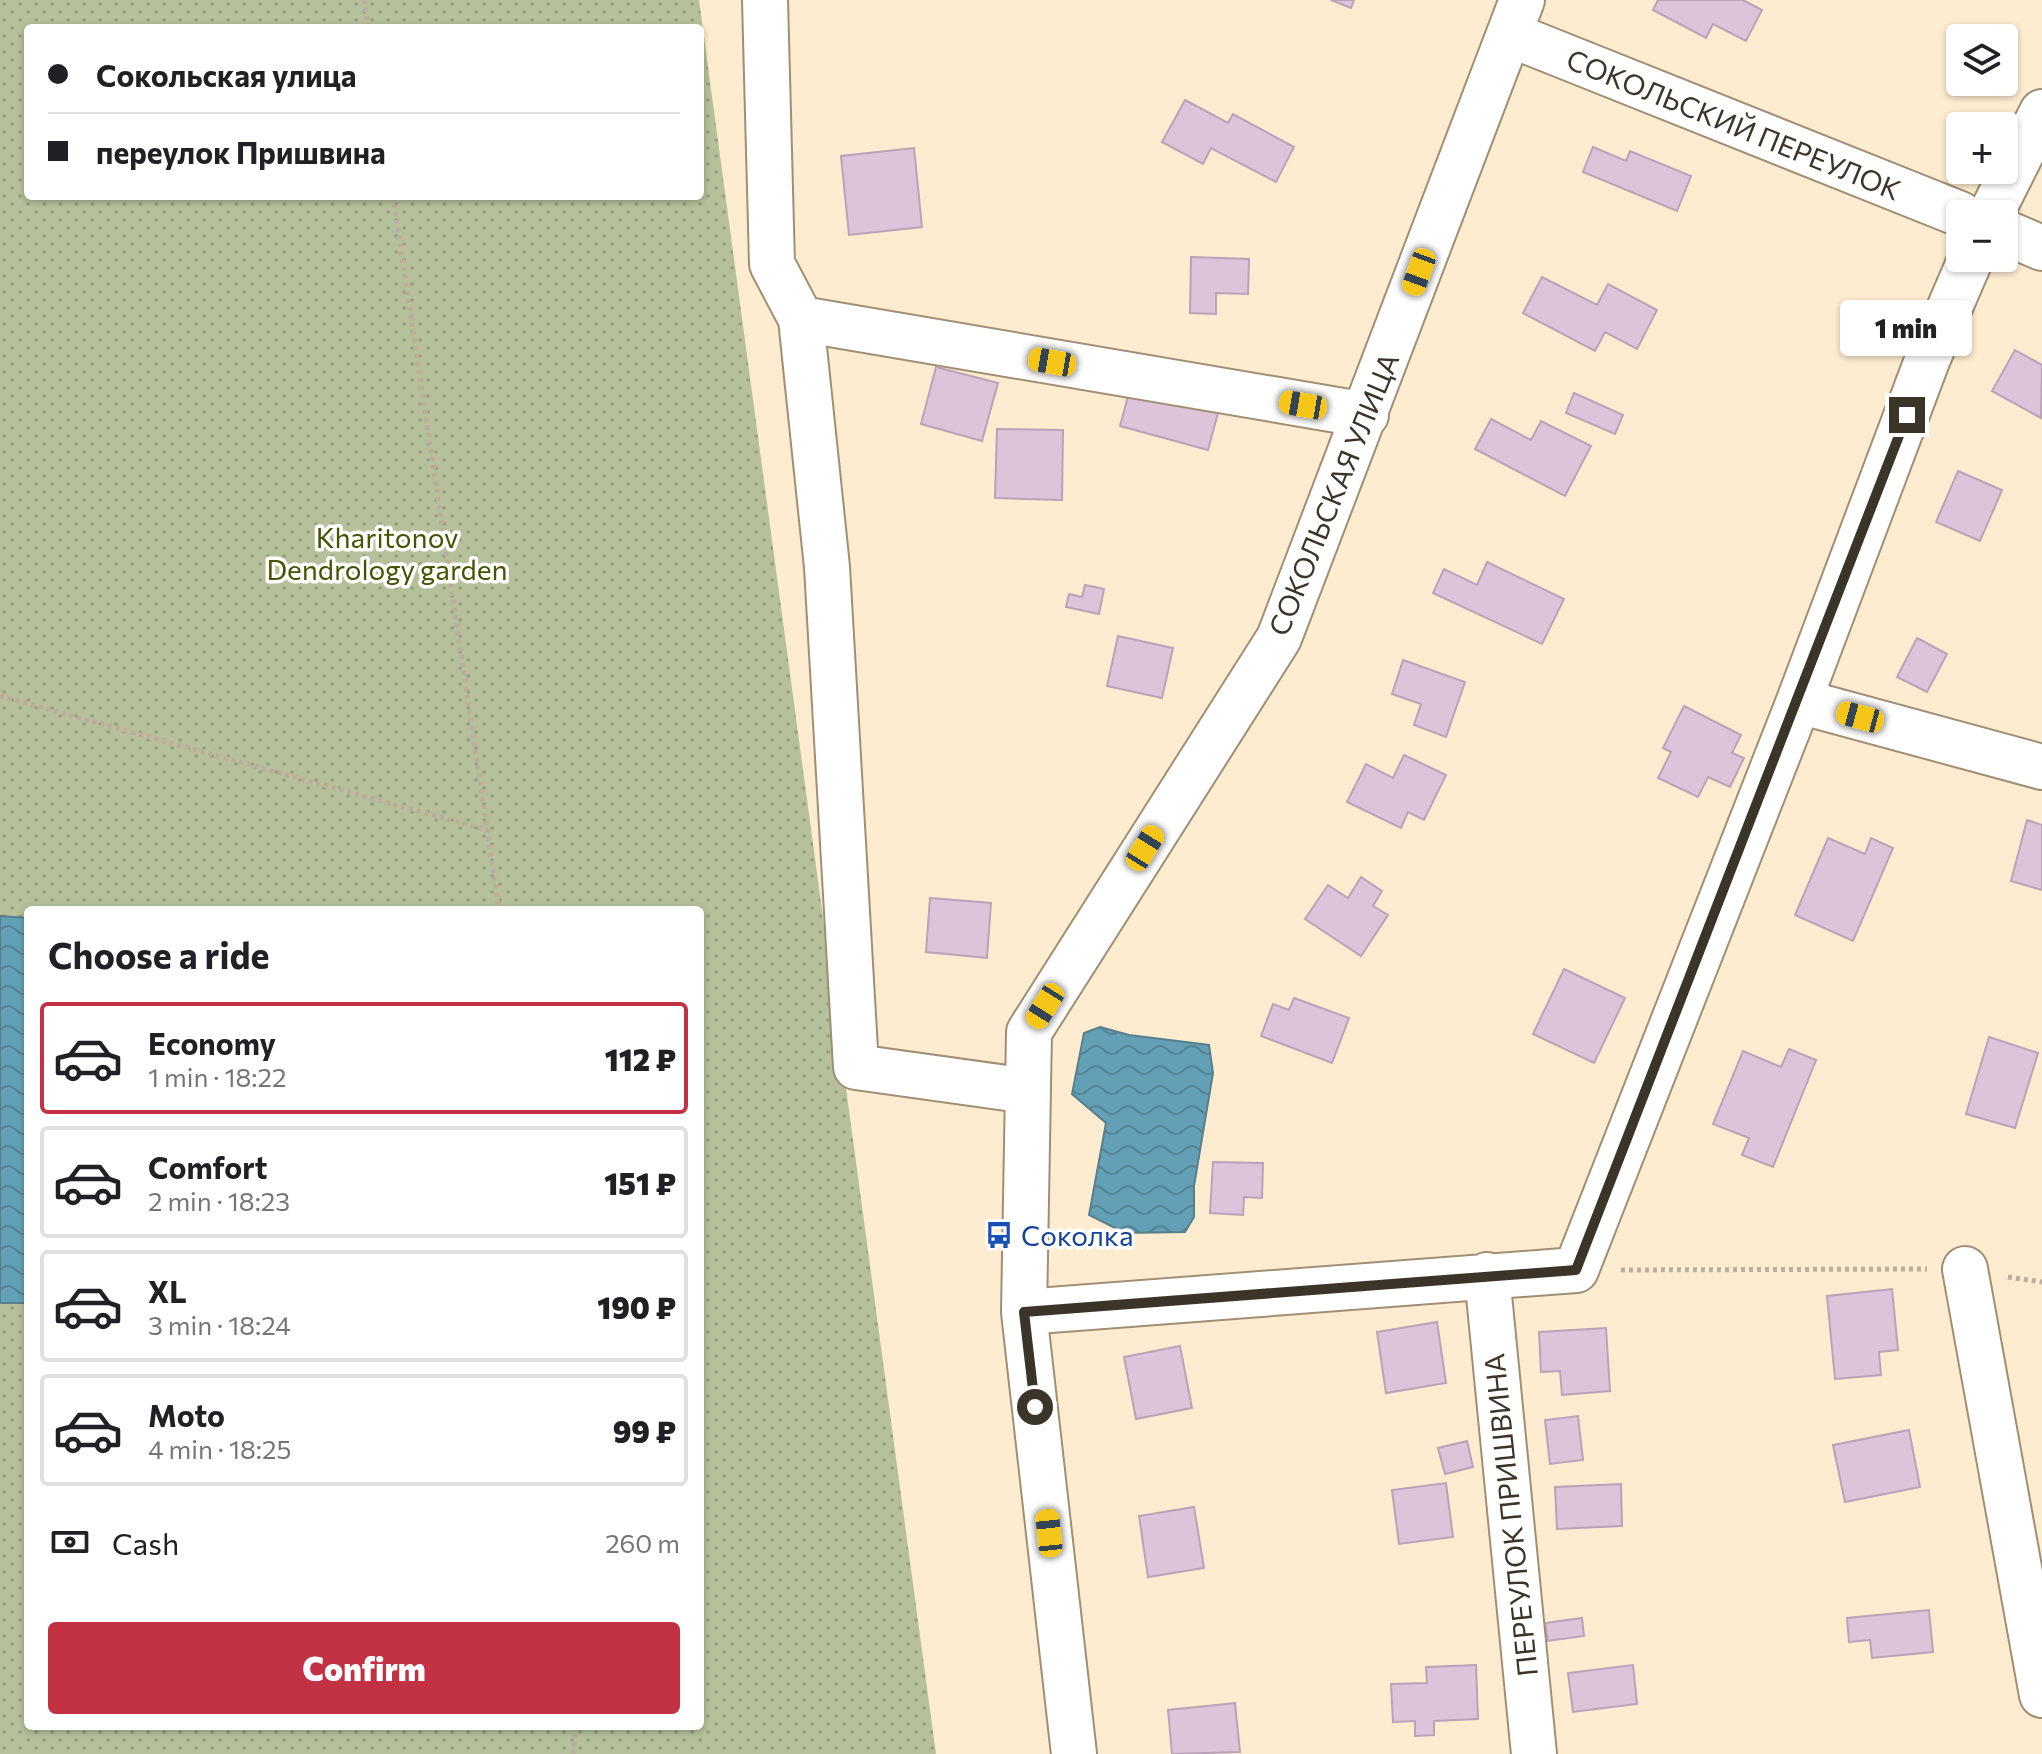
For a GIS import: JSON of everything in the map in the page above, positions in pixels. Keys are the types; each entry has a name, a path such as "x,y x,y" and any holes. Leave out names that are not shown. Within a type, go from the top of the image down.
{"street":[{"path":"765,0 772,264 801,319 827,567 856,1067 1028,1091"},
{"name":"СОКОЛЬСКИЙ ПЕРЕУЛОК","path":"1515,17 1946,208"},
{"name":"СОКОЛЬСКАЯ УЛИЦА","path":"1074,1754 1024,1312 1029,1032 1279,638 1515,17"},
{"path":"1998,200 2042,112"},
{"path":"2018,238 2042,248"},
{"path":"1024,1312 1576,1270 1799,701 1928,358 1965,272"},
{"path":"801,319 1366,415"},
{"path":"1799,701 2042,767"},
{"path":"1965,1269 2042,1695"},
{"name":"ПЕРЕУЛОК ПРИШВИНА","path":"1487,1275 1534,1754"}],"path":[{"path":"364,0 367,24"},
{"path":"394,200 498,906"},
{"path":"0,696 487,830"},
{"path":"1576,1270 1965,1269 2042,1282"},
{"path":"573,1754 576,1730"}],"green space":[{"name":"Kharitonov Dendrology garden","path":"0,0 699,0 702,24 24,24 24,200 704,200 704,37 936,1754 0,1754"}],"water":[{"path":"0,916 24,918 24,1303 0,1303"},
{"path":"1100,1027 1129,1035 1209,1045 1213,1073 1194,1186 1194,1217 1185,1232 1125,1233 1089,1215 1106,1123 1072,1094 1084,1033"}],"building":[{"path":"1331,0 1354,0 1351,8"},
{"path":"1658,0 1743,0 1762,10 1746,41 1713,24 1706,38 1653,10"},
{"path":"1185,100 1228,123 1233,114 1294,147 1276,182 1211,148 1203,164 1162,142"},
{"path":"1593,147 1626,161 1630,151 1691,176 1677,211 1583,172"},
{"path":"914,148 922,227 849,235 841,156"},
{"path":"1191,257 1249,259 1248,294 1216,293 1216,314 1190,313"},
{"path":"1542,277 1597,305 1608,284 1657,310 1637,349 1605,332 1595,351 1523,313"},
{"path":"2015,350 2042,365 2041,418 1992,391"},
{"path":"936,367 998,383 982,441 921,424"},
{"path":"1131,385 1219,409 1208,450 1120,426"},
{"path":"1574,393 1623,415 1615,434 1566,413"},
{"path":"1491,419 1531,440 1541,421 1591,446 1565,496 1475,449"},
{"path":"997,429 1063,430 1062,500 995,498"},
{"path":"1958,471 2002,490 1980,541 1936,522"},
{"path":"1487,562 1564,599 1542,644 1433,593 1444,569 1477,585"},
{"path":"1085,585 1104,589 1099,614 1066,607 1069,594 1082,597"},
{"path":"1118,636 1173,648 1162,698 1107,686"},
{"path":"1917,638 1947,654 1927,692 1897,677"},
{"path":"1403,660 1465,682 1446,737 1414,725 1421,704 1392,694"},
{"path":"1684,706 1741,735 1732,753 1744,758 1730,787 1708,777 1698,797 1658,778 1671,752 1663,748"},
{"path":"1404,755 1446,775 1424,820 1408,812 1401,828 1347,802 1366,764 1393,778"},
{"path":"2027,820 2042,825 2042,890 2011,881"},
{"path":"1828,838 1865,854 1871,838 1893,848 1853,941 1795,915"},
{"path":"1361,877 1382,891 1373,906 1388,915 1361,956 1305,919 1328,885 1348,898"},
{"path":"930,898 991,903 987,958 926,952"},
{"path":"1564,969 1625,998 1594,1063 1533,1034"},
{"path":"1294,998 1349,1018 1332,1063 1261,1036 1273,1004 1289,1010"},
{"path":"1989,1037 2038,1053 2015,1128 1966,1114"},
{"path":"1789,1049 1816,1060 1773,1167 1742,1155 1749,1138 1713,1124 1743,1051 1781,1067"},
{"path":"1213,1162 1263,1163 1262,1198 1244,1197 1243,1215 1210,1213"},
{"path":"1892,1289 1898,1350 1879,1352 1881,1375 1835,1379 1827,1296"},
{"path":"1437,1322 1446,1383 1386,1393 1377,1332"},
{"path":"1606,1328 1610,1391 1562,1395 1560,1371 1541,1372 1539,1332"},
{"path":"1180,1346 1192,1408 1136,1419 1124,1357"},
{"path":"1578,1416 1583,1460 1550,1464 1545,1420"},
{"path":"1909,1430 1920,1487 1845,1502 1833,1445"},
{"path":"1467,1441 1473,1467 1445,1474 1438,1448"},
{"path":"1446,1483 1453,1537 1399,1544 1392,1490"},
{"path":"1621,1484 1622,1526 1557,1529 1555,1487"},
{"path":"1194,1507 1204,1568 1148,1577 1139,1516"},
{"path":"1929,1610 1933,1652 1872,1658 1870,1640 1849,1642 1847,1618"},
{"path":"1582,1618 1584,1636 1548,1641 1545,1623"},
{"path":"1476,1665 1478,1719 1434,1721 1434,1735 1415,1736 1415,1721 1393,1722 1391,1684 1427,1683 1426,1667"},
{"path":"1633,1665 1637,1704 1573,1712 1568,1673"},
{"path":"1235,1703 1240,1752 1172,1754 1168,1710"}],"place":[{"name":"Соколка","path":"999,1235"}],"route":[{"path":"1035,1407 1024,1312 1576,1270 1799,701 1907,415"}]}
